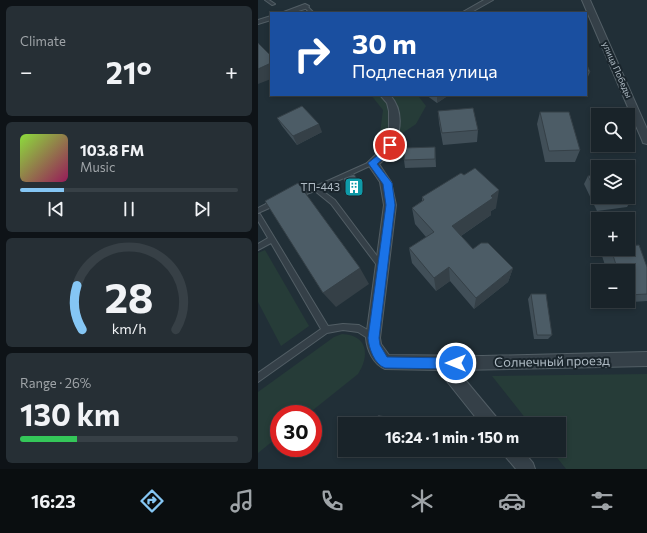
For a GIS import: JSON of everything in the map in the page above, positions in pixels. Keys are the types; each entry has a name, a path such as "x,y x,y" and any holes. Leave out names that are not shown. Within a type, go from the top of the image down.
{"street":[{"path":"467,12 489,0"},
{"name":"улица Победы","path":"586,0 647,140"},
{"path":"288,12 306,6"},
{"path":"258,22 270,18"},
{"path":"374,338 390,205 390,191 384,177 372,163 384,154 390,145 392,136 394,120 392,104 386,96"},
{"name":"Солнечный проезд","path":"374,338 374,347 385,362 442,363 647,359"},
{"path":"442,363 485,417"},
{"path":"517,457 527,469"}],"lane":[{"path":"267,0 273,4"},
{"path":"306,6 311,12"},
{"path":"290,198 316,189 372,163"},
{"path":"316,189 333,202 382,268"},
{"path":"258,210 284,200"},
{"path":"258,216 326,330"},
{"path":"258,247 272,239"},
{"path":"258,378 326,330 343,327 359,329 374,338"}],"green space":[{"path":"372,96 417,96 426,106 416,124 401,134 380,133 383,110"},
{"path":"265,250 309,326 281,346 258,302 258,253"},
{"path":"342,334 351,335 362,342 365,354 362,367 358,374 319,405 270,405 270,443 258,453 258,392 334,337"},
{"path":"647,374 647,469 566,469 557,457 566,457 566,417 524,417 492,376"}],"building":[{"path":"258,43 270,55 270,63 258,69"},
{"path":"587,65 590,72 587,72"},
{"path":"302,106 319,124 293,136 277,118"},
{"path":"473,108 478,130 442,133 438,111"},
{"path":"540,112 569,112 580,150 549,151"},
{"path":"435,147 435,159 404,160 405,148"},
{"path":"475,168 499,190 491,196 493,198 452,226 473,249 481,243 488,243 513,268 476,298 449,267 434,278 409,248 434,232 412,208 424,200 422,197 461,173 464,175"},
{"name":"ТП-443","path":"354,174 362,187 350,192 343,178"},
{"path":"298,183 360,268 323,293 265,201"},
{"path":"635,245 639,245 647,267 647,294 635,295 635,264 616,264 613,256 635,256"},
{"path":"531,294 546,294 552,335 537,335"}],"place":[{"name":"ТП-443","path":"354,187"}],"route":[{"path":"390,145 384,154 372,163 384,177 390,191 390,205 374,347 385,362 456,363"}]}
